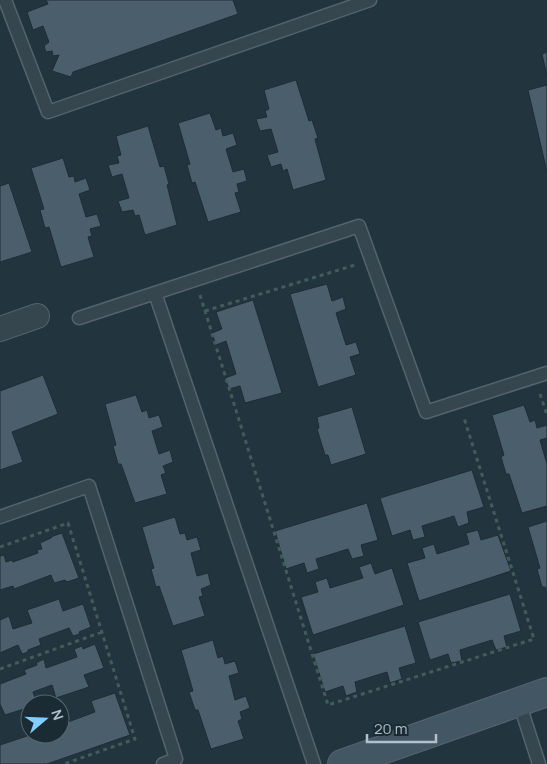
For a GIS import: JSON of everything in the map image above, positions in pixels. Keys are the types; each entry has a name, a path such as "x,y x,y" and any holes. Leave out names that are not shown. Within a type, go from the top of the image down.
{"street":[{"path":"0,329 36,316"},
{"path":"342,764 547,692"}],"lane":[{"path":"5,0 48,112 370,0"},
{"path":"79,318 359,226 426,412 541,375"},
{"path":"155,293 314,764"},
{"path":"0,517 89,486 176,759 163,764"},
{"path":"519,702 539,764"}],"path":[{"path":"205,311 371,260"},
{"path":"196,279 328,705 534,639 463,413"},
{"path":"541,375 547,415"},
{"path":"0,547 68,523 135,739 64,764"},
{"path":"0,669 102,632"}],"building":[{"path":"46,0 233,0 238,14 73,72 71,77 52,71 59,55 53,56 52,51 46,52 44,46 49,42 43,26 33,30 27,12 48,4"},
{"path":"547,52 547,76 542,54"},
{"path":"296,80 309,121 312,120 318,138 315,139 326,180 293,190 287,169 283,171 281,164 271,167 267,155 278,152 271,129 260,131 256,119 267,117 265,111 269,109 264,90"},
{"path":"547,85 547,172 528,90"},
{"path":"210,113 216,130 221,128 223,136 233,133 237,145 226,149 233,172 244,169 247,181 237,184 239,192 235,193 241,212 208,222 195,182 192,183 187,165 190,164 178,123"},
{"path":"148,126 160,167 164,166 177,225 145,235 139,215 135,216 133,210 122,212 118,201 129,198 122,174 112,177 108,165 119,163 117,156 121,155 116,136"},
{"path":"63,158 69,177 74,176 75,182 86,178 90,190 79,194 86,217 97,214 101,226 90,229 92,236 88,237 94,257 61,267 49,227 45,228 40,210 44,209 31,168"},
{"path":"9,183 32,252 0,262 0,186"},
{"path":"327,284 332,301 343,297 346,309 336,313 346,345 356,342 360,354 350,357 356,375 318,387 290,294"},
{"path":"253,300 282,393 245,403 240,386 229,389 225,378 236,374 226,341 216,345 212,333 222,329 216,312"},
{"path":"43,375 58,414 12,432 23,462 0,470 0,391"},
{"path":"136,395 142,412 147,410 149,418 159,415 163,427 152,431 159,454 170,450 173,462 163,466 166,473 161,475 167,494 135,503 121,464 118,464 113,446 116,445 105,404"},
{"path":"524,405 530,422 535,420 537,428 547,425 547,438 540,440 547,464 547,506 522,513 509,474 506,474 501,457 504,455 492,415"},
{"path":"352,407 366,454 331,465 328,455 325,455 317,429 319,428 317,417"},
{"path":"472,470 484,507 467,512 469,523 458,527 454,516 422,526 425,537 413,540 410,530 392,536 380,498"},
{"path":"367,503 378,540 361,545 364,556 352,559 348,549 316,559 319,569 307,573 304,563 286,569 275,531"},
{"path":"175,517 180,534 185,533 187,540 197,537 201,550 191,553 197,576 208,573 211,585 201,589 203,596 199,597 205,616 173,626 159,586 156,587 151,569 154,568 142,527"},
{"path":"547,521 547,594 545,587 542,587 537,569 540,568 528,527"},
{"path":"478,530 481,540 498,535 511,571 419,601 407,563 425,558 422,548 434,544 437,554 469,544 466,533"},
{"path":"62,533 79,578 67,582 65,580 54,583 51,575 14,589 13,586 0,590 0,556 4,555 6,562 12,560 13,562 38,553 37,550 42,549 40,543"},
{"path":"371,563 375,574 392,568 404,605 313,635 301,597 318,592 315,582 327,578 330,588 363,578 359,567"},
{"path":"510,594 521,631 504,636 507,647 496,650 492,640 460,650 462,661 451,663 448,654 430,660 418,622"},
{"path":"59,599 63,611 83,604 91,627 73,636 69,628 39,639 41,645 22,654 18,645 0,653 0,620 9,616 13,629 32,623 27,610"},
{"path":"405,626 416,663 399,668 402,679 390,683 387,672 355,682 357,692 346,696 343,686 325,692 313,654"},
{"path":"213,640 218,658 223,656 225,664 235,661 239,673 229,676 235,700 246,696 250,708 240,712 242,719 238,721 244,739 211,749 198,710 195,710 189,692 193,691 181,650"},
{"path":"95,644 104,668 84,675 89,687 68,694 55,694 52,685 33,692 34,694 20,694 20,710 5,715 0,704 0,684 26,674 24,670 37,665 36,663 44,659 46,668 77,657 74,649 82,646 83,649"},
{"path":"115,693 130,735 47,764 0,764 0,745 20,738 20,744 70,744 70,721 95,712 91,701"}]}
